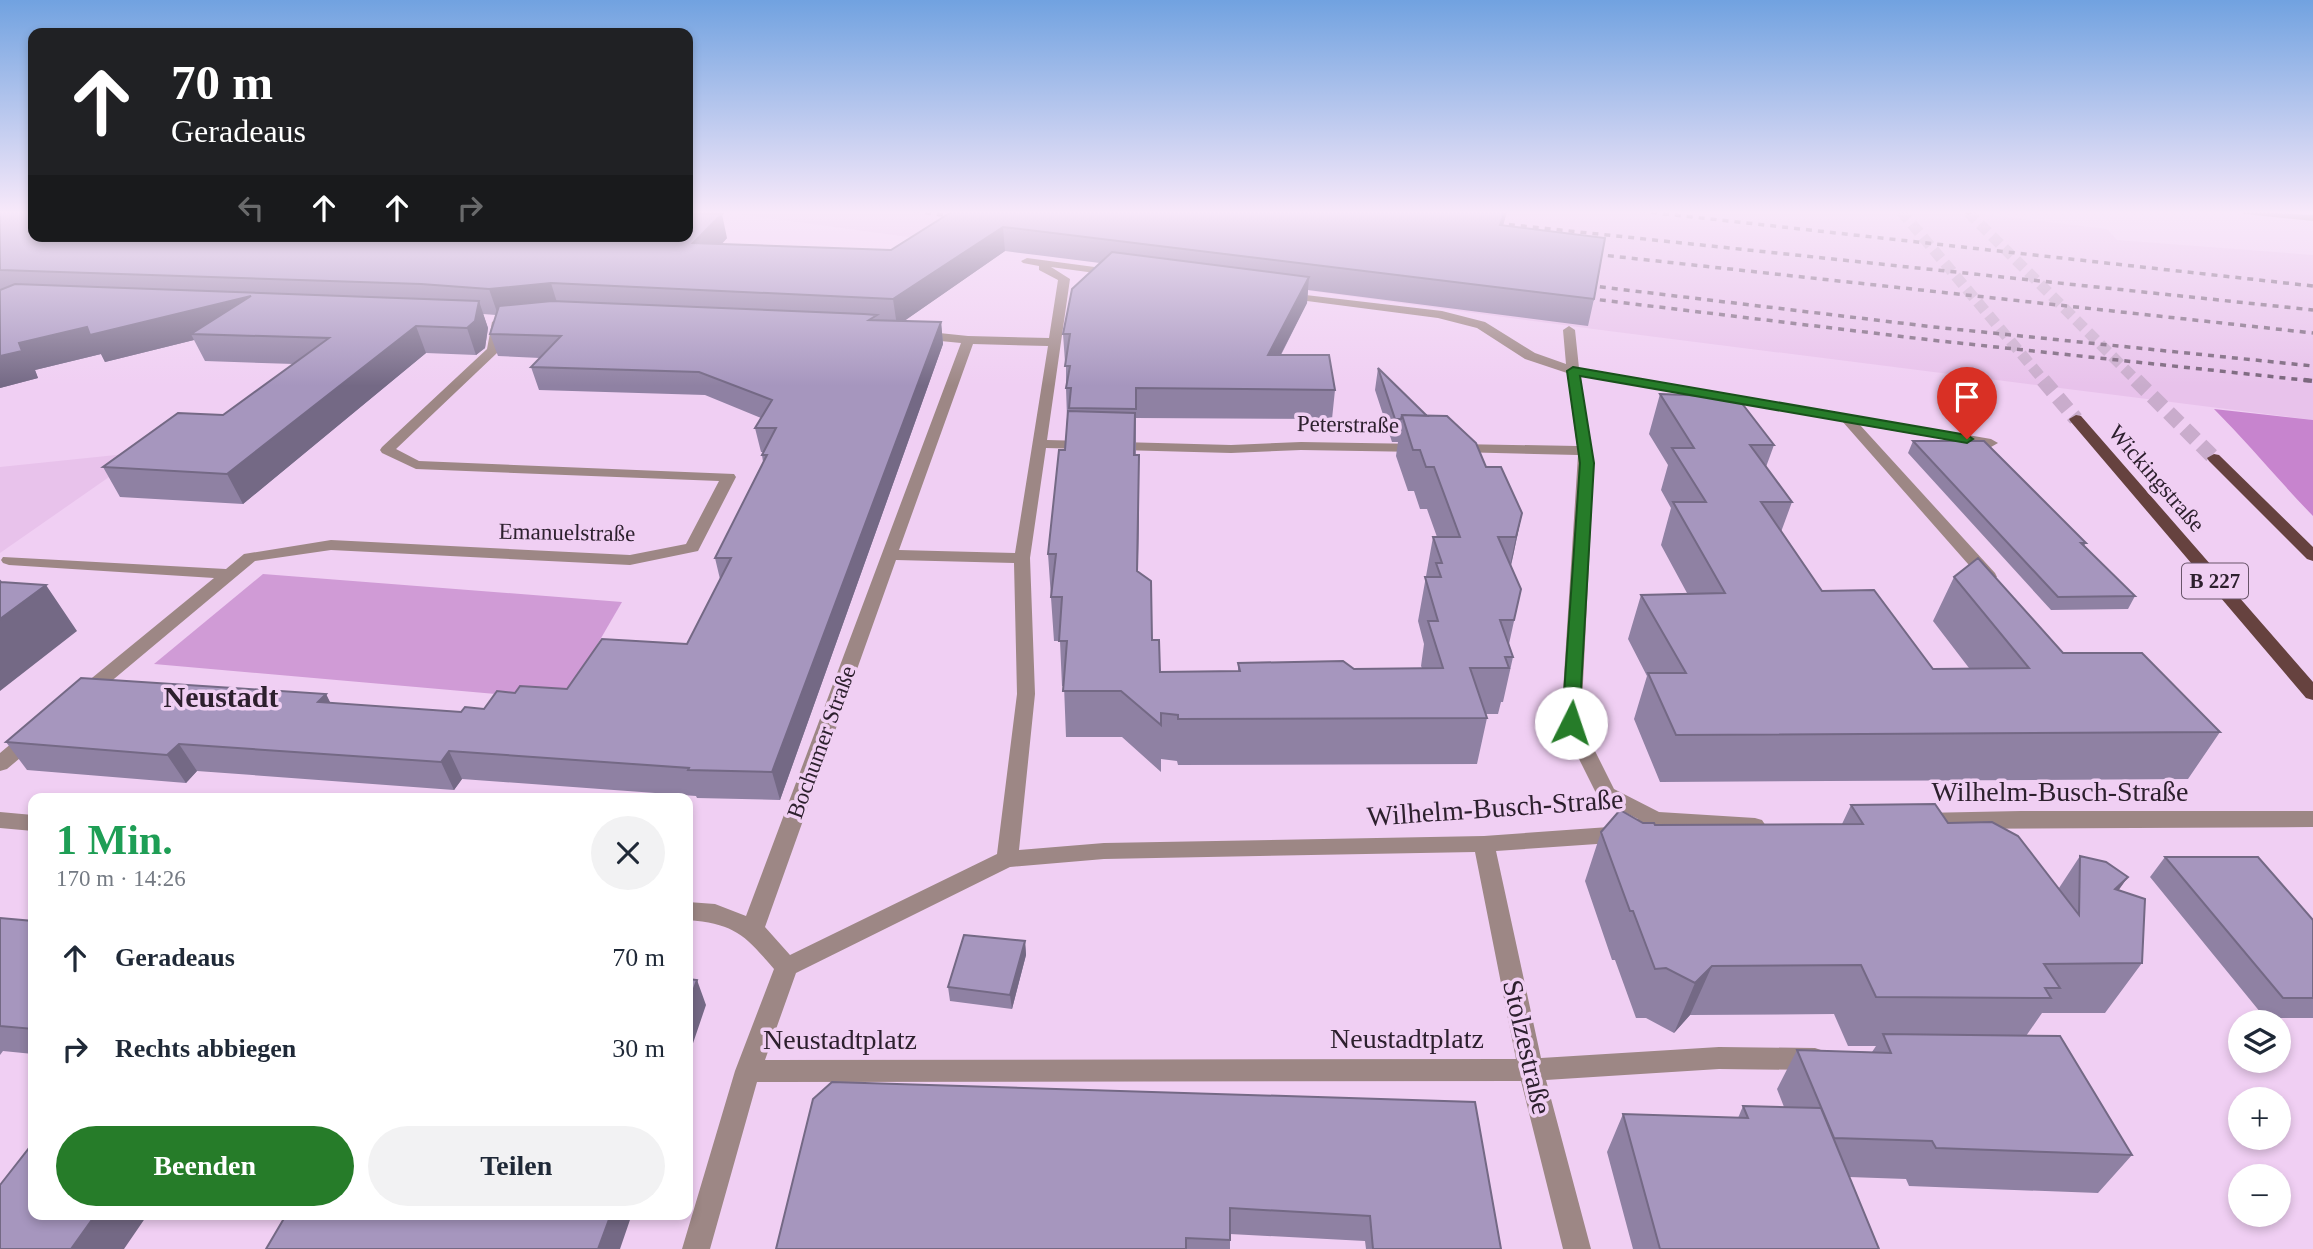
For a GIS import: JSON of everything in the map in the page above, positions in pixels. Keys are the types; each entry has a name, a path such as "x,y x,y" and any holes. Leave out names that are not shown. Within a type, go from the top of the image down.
{"main road":[{"name":"Wickingstraße","path":"2076,419 2313,694"},
{"path":"2214,457 2313,556"}],"street":[{"path":"1007,859 1026,694 1022,558 1064,279 1048,269"},
{"path":"1101,269 1137,275"},
{"path":"1274,293 1438,314 1481,324 1530,356 1573,371 1991,443"},
{"name":"Emanuelstraße","path":"73,703 250,557 331,545 630,560 692,548 729,477 416,465 387,450 493,350 498,322"},
{"path":"1569,330 1587,463 1571,723 1606,794 1656,819"},
{"path":"905,333 968,340 1054,342"},
{"name":"Bochumer Straße","path":"753,929 968,340"},
{"path":"1846,418 2001,591"},
{"name":"Peterstraße","path":"1040,444 1199,449 1301,446 1585,451"},
{"path":"889,555 1022,558"},
{"path":"9,560 229,574"},
{"path":"0,764 42,729"},
{"name":"Wilhelm-Busch-Straße","path":"1900,822 2021,818 2313,819"},
{"name":"Wilhelm-Busch-Straße","path":"787,967 1007,859 1104,850 1484,844 1626,834 1656,819 1752,826 1779,825"},
{"path":"0,820 28,823"},
{"name":"Stolzestraße","path":"1484,844 1531,1070 1577,1249"},
{"path":"693,911 715,913 753,929 787,967 748,1071 696,1249"},
{"name":"Neustadtplatz","path":"748,1071 1531,1070 1718,1058 1844,1059"}],"shaded area":[{"path":"1149,269 2313,269 2313,420 1601,330"},
{"path":"2214,409 2313,420 2313,516 2239,435"},
{"path":"145,452 0,553 0,467"},
{"path":"263,574 622,602 565,700 154,664"}],"building":[{"path":"938,269 893,299 551,283 489,289 421,284 0,270"},
{"path":"1093,269 1248,269 1309,277 1268,355 1329,355 1335,390 1136,388 1136,409 1069,408 1071,388 1066,388 1070,366 1065,366 1070,334 1063,334 1072,289"},
{"path":"1350,269 1599,269 1594,299"},
{"path":"15,284 479,301 475,321 467,328 416,326 227,474 103,467 178,413 223,415 329,338 191,334 251,296 90,335 87,327 19,343 22,351 0,356 0,290"},
{"path":"552,301 864,314 877,315 869,320 941,322 772,772 688,770 689,768 449,751 441,762 179,744 167,755 6,742 81,678 326,694 318,702 461,712 465,707 484,709 497,691 515,693 520,686 567,689 602,639 687,644 731,558 715,558 767,455 762,455 776,428 755,428 772,400 699,372 531,367 561,336 490,334 499,306"},
{"path":"1378,368 1427,416 1402,415 1401,419 1395,419"},
{"path":"1660,394 1737,397 1774,445 1750,445 1792,502 1761,502 1822,591 1874,590 1933,669 2029,668 1954,577 1978,558 2063,653 2142,653 2220,732 1676,735 1648,673 1686,673 1641,595 1725,593 1673,502 1706,502 1672,448 1694,448"},
{"path":"1068,411 1135,413 1134,455 1139,455 1137,571 1151,581 1152,640 1159,640 1160,672 1240,671 1238,663 1343,661 1354,669 1443,668 1428,621 1438,621 1425,577 1441,577 1436,563 1442,563 1433,537 1460,537 1434,467 1426,467 1420,450 1413,450 1402,415 1447,416 1476,443 1486,467 1501,467 1522,513 1516,537 1498,537 1521,589 1514,620 1500,620 1513,657 1505,657 1509,668 1470,668 1487,718 1178,719 1178,715 1161,713 1161,725 1121,691 1063,691 1067,641 1059,641 1062,597 1051,597 1056,554 1048,554 1059,450 1065,450"},
{"path":"1913,441 1984,441 2135,596 2058,597"},
{"path":"1,582 46,585 0,619"},
{"path":"1935,804 1948,823 1992,822 2018,836 2079,915 2080,856 2106,862 2128,877 2115,889 2145,899 2142,963 2044,964 2060,988 2045,988 2051,998 1876,997 1861,965 1712,966 1695,983 1666,968 1655,969 1601,832 1620,810 1643,823 1655,825 1863,824 1851,805"},
{"path":"2165,857 2258,857 2313,920 2313,998 2283,998"},
{"path":"0,918 28,921 28,1029 0,1026"},
{"path":"964,935 1025,941 1010,995 948,987"},
{"path":"1883,1034 2060,1036 2132,1155 1936,1148 1932,1141 1834,1138 1797,1050 1891,1053"},
{"path":"832,1082 1475,1102 1501,1249 1373,1249 1370,1216 1230,1208 1230,1240 1186,1238 1186,1249 776,1249 813,1099"},
{"path":"1743,1106 1821,1108 1879,1249 1660,1249 1623,1114 1748,1118"},
{"path":"28,1149 28,1220 92,1220 71,1249 0,1249 0,1185"},
{"path":"283,1220 609,1220 598,1249 266,1249"}],"tunnel":[{"path":"1950,269 2045,382"},
{"path":"2025,269 2214,458"},
{"path":"2043,380 2076,419"}],"railway":[{"path":"1732,269 2313,333"},
{"path":"1930,269 2313,310"},
{"path":"2163,269 2313,286"},
{"path":"1576,284 1934,327 2313,366"},
{"path":"1576,297 1931,340 2313,381 2304,380"}],"district":[{"name":"Neustadt","path":"221,697"}],"route":[{"path":"1571,723 1587,463 1573,371 1967,439"}]}
